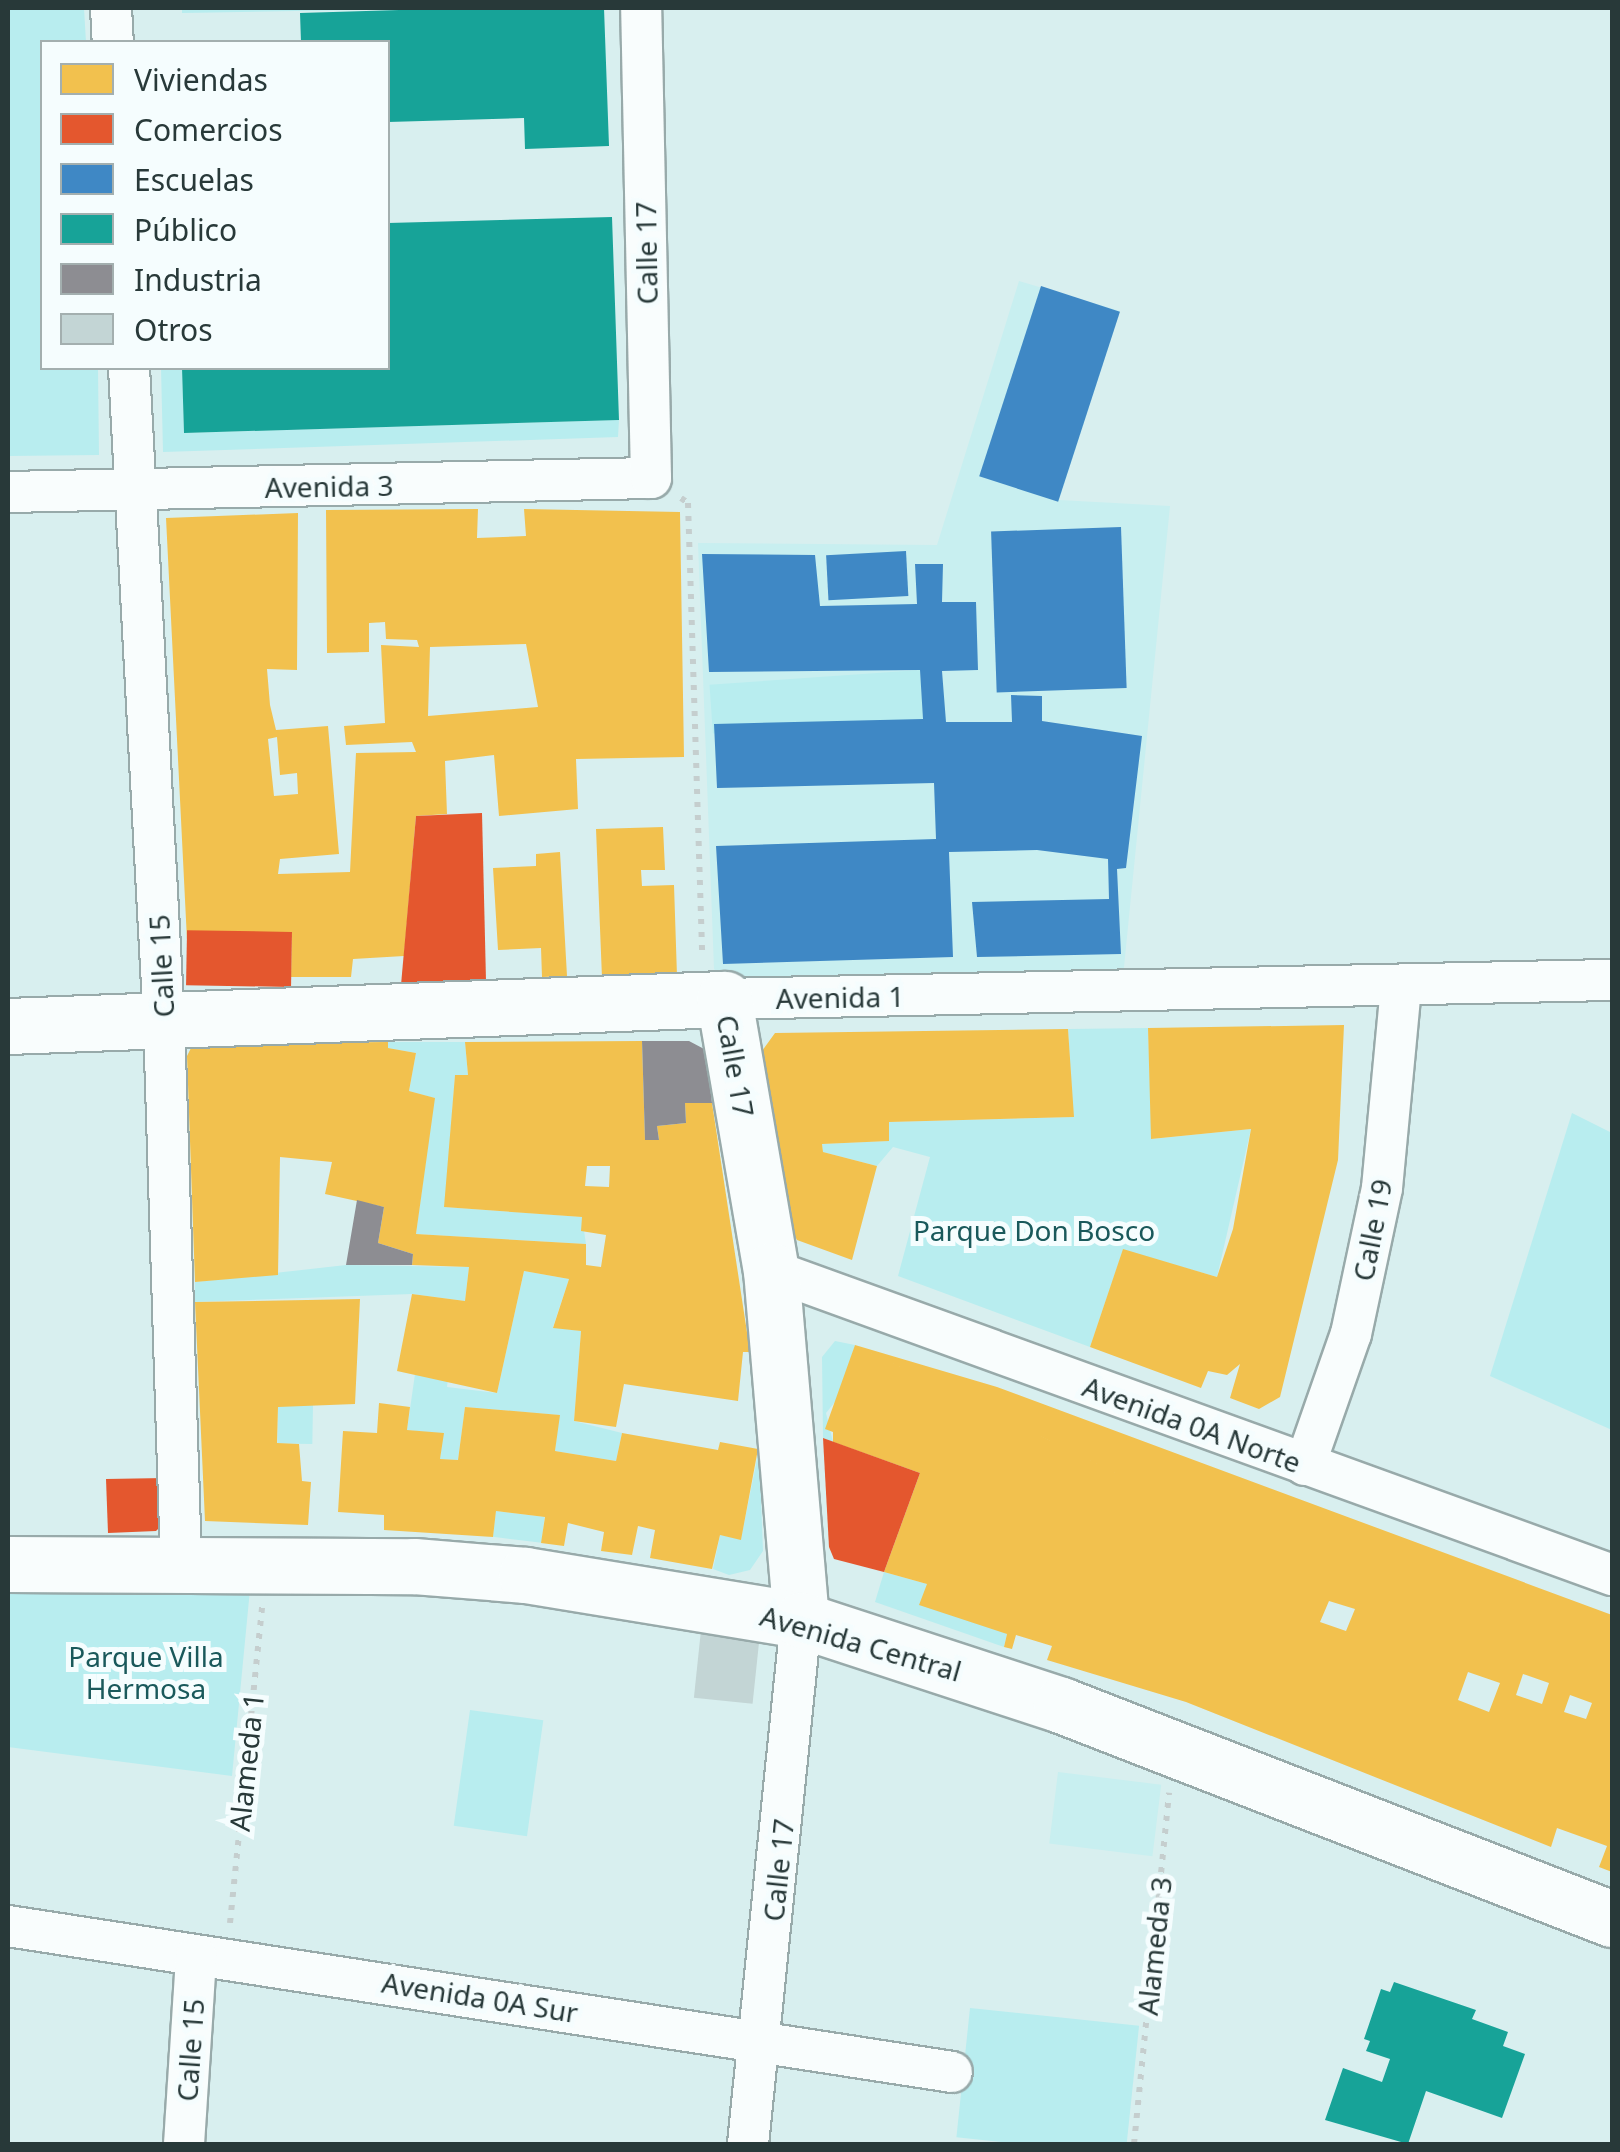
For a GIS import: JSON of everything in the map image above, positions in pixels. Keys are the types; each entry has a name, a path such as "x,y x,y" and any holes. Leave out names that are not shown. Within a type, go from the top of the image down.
{"main road":[{"name":"Avenida 1","path":"8,1026 724,999"},
{"name":"Calle 17","path":"724,999 772,1270 801,1620"},
{"name":"Avenida Central","path":"8,1564 181,1564 526,1575 801,1620 1173,1747 1612,1919"}],"street":[{"path":"111,8 112,40"},
{"name":"Calle 17","path":"641,8 651,478"},
{"name":"Calle 15","path":"128,370 164,1022 181,1564"},
{"name":"Avenida 3","path":"8,492 651,478"},
{"name":"Avenida 1","path":"724,999 1612,980"},
{"name":"Calle 19","path":"1305,1465 1351,1334 1382,1188 1401,986"},
{"name":"Avenida 0A Norte","path":"772,1270 1612,1575"},
{"name":"Calle 17","path":"748,2144 801,1620"},
{"name":"Avenida 0A Sur","path":"8,1926 952,2072"},
{"name":"Calle 15","path":"184,2144 212,1957"}],"path":[{"name":"Calle 17","path":"651,478 688,503 698,935 703,969 724,999"},
{"name":"Alameda 1","path":"212,1957 266,1566"},
{"name":"Alameda 3","path":"1134,2144 1173,1747"}],"shaded area":[{"path":"1019,281 1120,311 1059,500 1170,506 1123,977 730,985 714,969 698,543 937,545"},
{"path":"1058,1772 1161,1785 1152,1856 1049,1843"}],"green space":[{"path":"8,8 84,8 86,40 40,40 40,370 98,370 99,455 8,456"},
{"path":"182,8 465,8 182,13"},
{"path":"161,370 182,370 184,433 619,420 618,437 163,452"},
{"path":"920,670 923,719 713,734 710,685"},
{"name":"Parque Don Bosco","path":"1148,1028 1152,1139 1251,1129 1217,1277 1123,1250 1090,1347 898,1276 930,1157 893,1147 877,1166 823,1152 822,1144 888,1141 889,1122 1073,1117 1068,1029"},
{"path":"388,1042 465,1042 468,1075 455,1075 445,1207 582,1217 586,1244 416,1234 434,1098 409,1091 416,1053 388,1048"},
{"path":"1572,1113 1612,1133 1612,1430 1490,1376"},
{"path":"346,1265 469,1267 465,1301 412,1294 195,1302 195,1282"},
{"path":"524,1271 569,1279 553,1327 581,1331 574,1421 622,1433 616,1461 555,1451 559,1415 465,1407 458,1460 440,1459 443,1434 407,1430 415,1374 448,1379 447,1387 497,1393"},
{"path":"835,1341 855,1345 839,1397 826,1413 833,1442 823,1438 822,1357"},
{"path":"278,1404 313,1405 312,1444 277,1443"},
{"path":"759,1449 763,1551 750,1570 729,1575 713,1569 720,1535 741,1539"},
{"path":"496,1511 545,1517 541,1543 493,1537"},
{"path":"884,1572 927,1584 1007,1634 1004,1647 875,1602"},
{"name":"Parque Villa Hermosa","path":"251,1579 232,1776 8,1747 8,1581"},
{"path":"470,1710 543,1720 527,1836 454,1826"},
{"path":"970,2008 1139,2026 1127,2144 1020,2144 956,2137"}],"building: Viviendas":[{"path":"478,509 477,538 526,536 524,509 680,512 684,757 576,759 578,809 499,816 494,755 445,761 447,814 416,816 404,956 353,959 351,977 291,977 292,932 187,940 166,518 298,513 297,670 267,669 270,705 276,730 328,726 339,854 280,859 278,874 350,872 356,753 416,752 412,742 346,745 344,726 385,723 381,645 419,647 417,640 386,639 385,622 369,623 369,652 327,653 326,510","holes":["526,644 538,707 428,716 430,647","277,737 280,775 297,773 298,794 274,796 268,739"]},
{"path":"663,827 665,870 641,870 642,886 674,885 677,976 602,978 596,829"},
{"path":"560,852 567,976 542,977 541,948 498,950 493,868 536,866 536,854"},
{"path":"1344,1025 1338,1160 1280,1397 1259,1409 1230,1398 1240,1364 1227,1375 1208,1371 1201,1388 1090,1347 1123,1249 1217,1277 1233,1229 1251,1129 1151,1139 1148,1028"},
{"path":"1068,1029 1074,1117 889,1122 889,1141 822,1144 823,1152 877,1166 852,1260 797,1240 787,1222 757,1058 775,1033"},
{"path":"642,1041 645,1140 659,1140 657,1126 686,1123 685,1103 712,1103 750,1352 743,1352 738,1401 624,1384 616,1427 574,1421 581,1331 553,1328 569,1279 524,1271 497,1393 397,1371 412,1294 465,1301 469,1267 412,1265 413,1254 378,1243 384,1207 325,1194 332,1162 280,1157 278,1275 195,1282 187,1056 193,1044 388,1042 388,1048 416,1053 409,1091 435,1098 416,1234 586,1244 586,1265 601,1267 606,1235 581,1231 582,1217 444,1207 455,1075 468,1075 465,1042","holes":["587,1166 610,1166 609,1187 585,1186"]},
{"path":"360,1299 355,1404 278,1407 277,1443 299,1444 302,1481 311,1482 308,1525 205,1521 195,1302"},
{"path":"855,1345 997,1387 1612,1615 1612,1872 1599,1867 1607,1846 1557,1828 1551,1847 1186,1702 1047,1660 1052,1646 1016,1635 1012,1649 1004,1647 1007,1634 919,1605 927,1584 884,1572 920,1473 833,1442 833,1432 825,1429","holes":["1329,1601 1355,1609 1346,1631 1320,1622","1468,1672 1500,1683 1489,1712 1458,1700","1523,1674 1549,1683 1542,1704 1516,1695","1570,1695 1592,1703 1586,1719 1564,1712"]},
{"path":"379,1403 410,1407 407,1430 444,1433 440,1459 458,1460 465,1407 560,1415 555,1451 616,1461 622,1433 718,1450 720,1442 758,1449 741,1540 720,1535 712,1569 650,1558 655,1530 638,1526 632,1555 601,1551 604,1532 568,1523 564,1546 541,1543 545,1517 496,1511 493,1537 384,1530 384,1515 338,1512 343,1431 377,1433"}],"building: Comercios":[{"path":"482,813 486,981 401,985 416,816"},
{"path":"187,930 292,932 291,987 186,985"},
{"path":"823,1438 920,1473 884,1572 834,1559 829,1547"},
{"path":"165,1478 167,1520 156,1531 108,1533 106,1479"}],"building: Escuelas":[{"path":"1041,286 1120,312 1058,502 979,476"},
{"path":"1121,527 1127,688 997,692 991,532"},
{"path":"906,551 908,596 828,600 826,555"},
{"path":"702,554 815,555 820,606 917,604 915,564 943,564 942,602 976,602 978,670 942,671 946,722 1012,722 1011,695 1042,696 1042,721 1142,736 1126,868 1117,869 1121,954 977,957 972,902 1109,899 1108,859 1037,850 949,852 953,957 723,964 716,846 936,839 934,783 717,788 714,724 923,719 920,670 709,672"}],"building: Público":[{"path":"604,8 609,146 525,149 524,118 390,122 390,40 301,40 300,13"},
{"path":"612,217 619,420 184,433 182,370 390,370 390,223"},
{"path":"1394,1982 1476,2010 1472,2019 1508,2032 1503,2046 1525,2054 1502,2118 1426,2091 1408,2144 1325,2120 1343,2068 1382,2082 1390,2059 1366,2051 1370,2041 1364,2039 1381,1989 1390,1992"}],"building: Industria":[{"path":"642,1041 689,1041 706,1050 712,1103 685,1103 686,1123 657,1126 659,1140 645,1140"},
{"path":"357,1200 384,1207 378,1243 413,1254 412,1265 346,1265"}],"building: Otros":[{"path":"701,1630 760,1636 753,1704 694,1698"}]}
